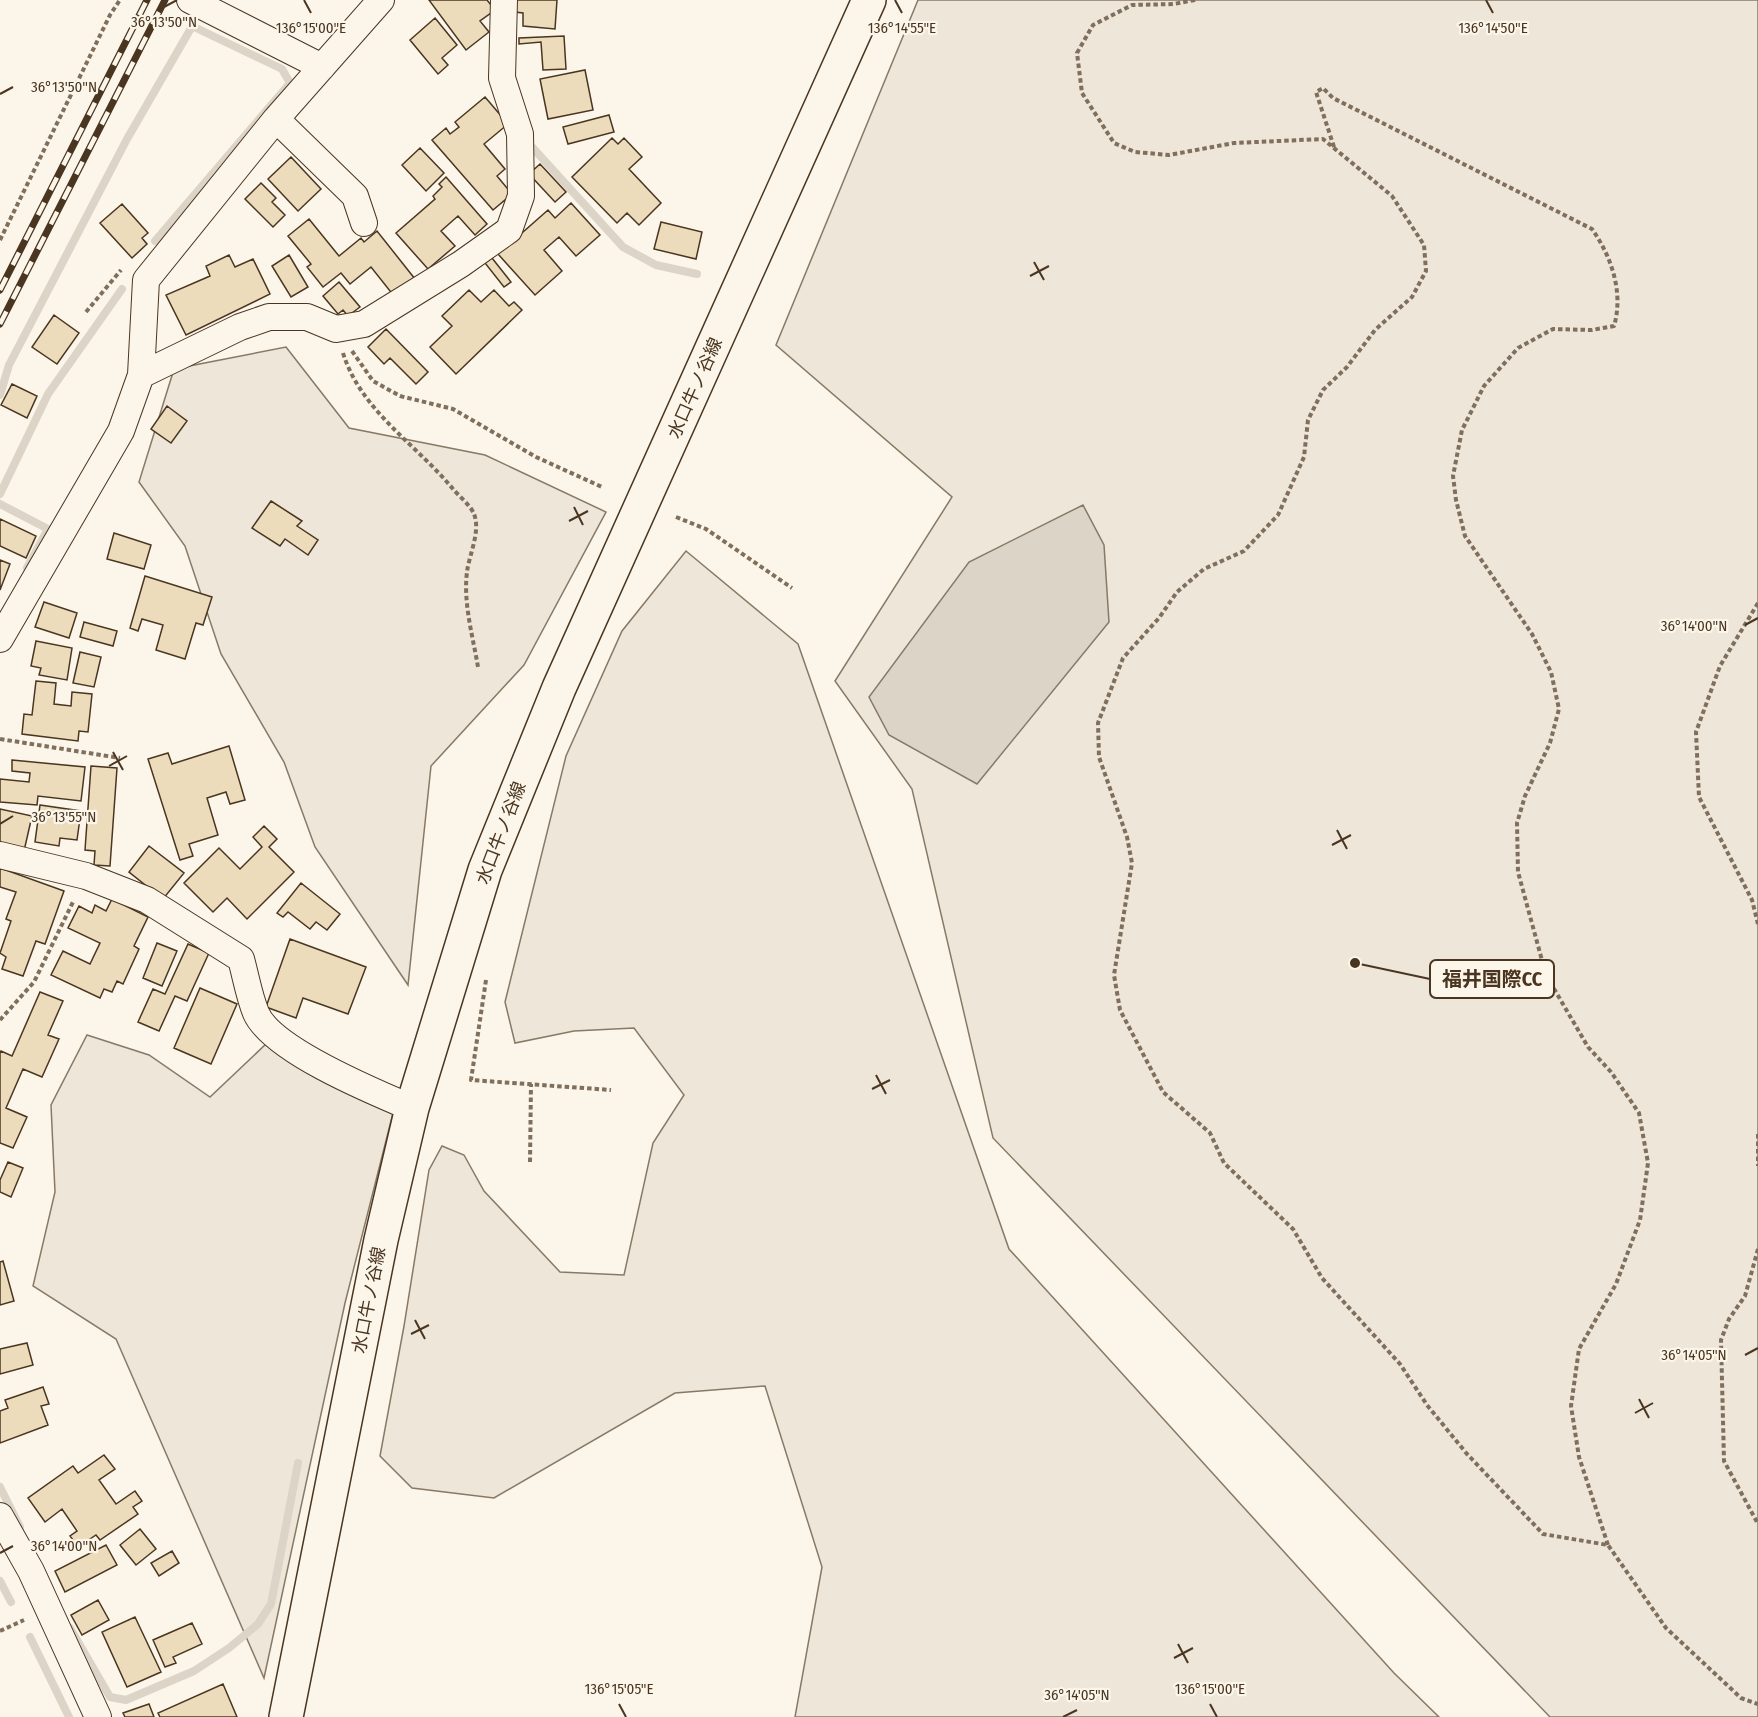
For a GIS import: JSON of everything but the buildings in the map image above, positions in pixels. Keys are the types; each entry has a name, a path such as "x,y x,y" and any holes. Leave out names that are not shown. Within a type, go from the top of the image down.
{"main road":[{"name":"水口牛ノ谷線","path":"286,1717 381,1240 412,1108 485,870 559,688 869,0"}],"street":[{"path":"190,0 322,67"},
{"path":"0,639 121,430 141,375 146,281 276,119 381,0"},
{"path":"141,375 240,327 269,317 307,317 336,329 364,324 460,264 509,230 521,196 520,134 502,78 504,0"},
{"path":"276,119 356,196 364,223"},
{"path":"0,855 86,876 147,900 241,959 256,1014 270,1032 337,1076 412,1108"},
{"path":"0,1516 31,1571 98,1717"}],"path":[{"path":"0,240 110,15 120,0"},
{"path":"1195,0 1174,4 1132,5 1093,25 1077,53 1082,93 1114,143 1135,152 1169,155 1234,143 1295,138 1323,139 1392,196 1424,245 1426,271 1412,297 1375,330 1347,367 1323,390 1308,420 1304,457 1278,515 1244,551 1204,569 1177,592 1159,618 1123,658 1098,723 1099,757 1126,837 1132,863 1114,975 1120,1010 1163,1092 1210,1133 1224,1163 1293,1229 1322,1278 1400,1364 1427,1406 1467,1454 1544,1534 1608,1545"},
{"path":"1334,148 1316,92 1323,88 1333,98 1592,229 1603,245 1615,276 1618,311 1614,326 1592,330 1553,329 1518,348 1484,386 1462,430 1454,476 1456,500 1465,536 1532,634 1551,672 1559,710 1550,743 1525,796 1517,823 1518,872 1546,975 1588,1047 1611,1072 1639,1113 1648,1163 1640,1220 1616,1284 1579,1349 1571,1406 1579,1457 1608,1545 1666,1628 1742,1698 1758,1704"},
{"path":"86,312 120,270 146,281"},
{"path":"336,329 373,381 400,396 453,409 536,457 602,487"},
{"path":"336,329 350,375 373,408 438,471 474,514 475,533 466,574 478,667"},
{"path":"676,517 706,529 792,588"},
{"path":"1758,603 1720,666 1696,732 1699,796 1752,900 1758,924"},
{"path":"0,739 120,758"},
{"path":"0,1020 34,982 86,876"},
{"path":"488,969 471,1080 611,1090"},
{"path":"530,1162 531,1084"},
{"path":"1758,1134 1758,1166"},
{"path":"1758,1249 1745,1296 1729,1319 1721,1340 1724,1461 1758,1524"}],"shaded area":[{"path":"918,0 1758,0 1758,1717 1550,1717 993,1138 912,789 835,681 952,497 776,345"},
{"path":"286,347 349,428 485,455 606,512 524,665 431,766 408,985 315,847 284,762 221,654 185,546 139,482 174,369"},
{"path":"1083,505 1104,545 1109,622 977,784 889,735 869,697 969,562"},
{"path":"686,551 798,644 1009,1249 1394,1673 1439,1717 795,1717 822,1567 765,1386 675,1393 494,1498 412,1488 380,1456 429,1170 442,1146 464,1155 484,1191 560,1272 624,1275 653,1143 684,1095 634,1028 574,1031 515,1043 505,1002 566,756 622,631"},
{"path":"87,1035 149,1055 210,1097 266,1044 394,1109 345,1303 264,1678 116,1339 33,1286 55,1192 51,1105"}],"waterway":[{"path":"0,395 9,365 127,139 194,23"},
{"path":"155,241 290,83 282,69 192,26"},
{"path":"532,147 623,247 656,265 697,274"},
{"path":"0,494 48,394 122,289"},
{"path":"0,504 48,529 27,568"},
{"path":"70,1628 110,1697 126,1700 194,1671 229,1648 258,1624 271,1604 298,1463"},
{"path":"0,1487 20,1527"},
{"path":"0,1581 11,1602"},
{"path":"30,1637 69,1717"}],"railway":[{"path":"0,290 147,0"},
{"path":"0,324 165,0"}],"place":[{"name":"福井国際CC","path":"1355,963"}]}
